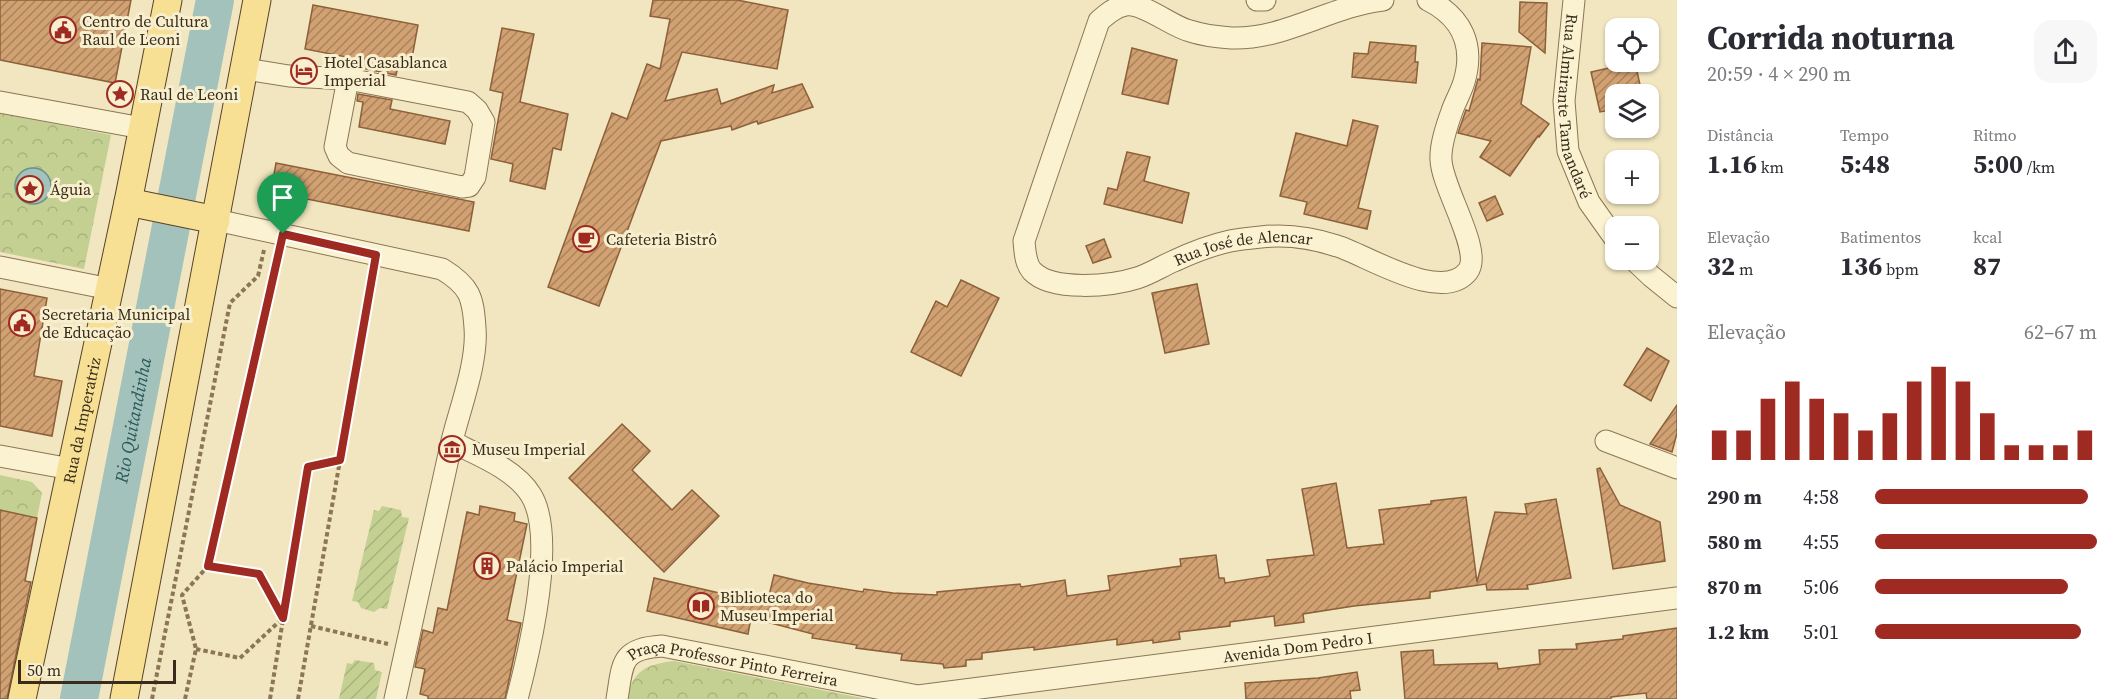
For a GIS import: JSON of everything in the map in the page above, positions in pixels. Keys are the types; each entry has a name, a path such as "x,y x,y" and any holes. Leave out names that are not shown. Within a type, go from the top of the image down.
{"main road":[{"name":"Rua da Imperatriz","path":"22,699 110,289 168,0"},
{"path":"124,699 257,0"},
{"path":"128,202 216,220"}],"street":[{"path":"1257,0 1264,0"},
{"name":"Rua José de Alencar","path":"1383,0 1366,2 1265,34 1231,38 1189,31 1169,23 1145,5 1128,4 1110,11 1099,21 1024,241 1025,255 1032,270 1046,280 1091,285 1137,278 1179,258 1230,241 1270,236 1300,237 1339,246 1411,278 1434,281 1461,278 1473,261 1471,247 1445,178 1441,159 1452,112 1464,82 1468,54 1461,27 1442,7 1428,0"},
{"name":"Rua Almirante Tamandaré","path":"1574,0 1564,101 1568,151 1589,202 1605,225"},
{"path":"245,69 290,76 348,79 468,102 477,110 484,122 475,177 469,186 462,187 348,163 339,156 335,147 348,79"},
{"path":"0,102 142,128"},
{"path":"216,220 442,269 456,277 469,291 476,331 472,363 452,442 395,699"},
{"path":"0,267 110,289"},
{"path":"1645,270 1677,297"},
{"path":"1606,441 1677,468"},
{"path":"452,442 501,466 530,494 538,510 542,531 539,582 528,658 517,699"},
{"path":"0,456 71,469"},
{"name":"Avenida Dom Pedro I","path":"918,697 1677,598"},
{"name":"Praça Professor Pinto Ferreira","path":"617,699 622,667 628,657 635,651 662,646 918,697"}],"path":[{"path":"185,699 196,649 182,595 208,566 276,233"},
{"path":"152,699 230,303 258,276 276,233"},
{"path":"298,699 376,255"},
{"path":"270,699 308,467 340,460"},
{"path":"208,566 259,574 283,618"},
{"path":"196,649 240,658 283,618"},
{"path":"311,626 406,648"}],"green space":[{"path":"0,113 111,135 84,269 0,252"},
{"path":"0,475 32,482 42,493 37,518 0,510"},
{"path":"382,506 401,510 402,517 409,518 387,609 380,608 374,612 361,608 358,602 352,601 374,510 379,511"},
{"path":"355,660 374,663 375,670 382,672 376,699 339,699 347,663 352,664"},
{"path":"674,661 867,699 627,699 633,681 643,670 656,664"}],"water":[{"path":"33,168 46,173 51,186 46,199 33,204 20,199 15,186 20,173"}],"building":[{"name":"Centro de Cultura Raul de Leoni","path":"0,0 131,0 115,83 0,60"},
{"path":"653,0 737,0 788,10 777,69 682,52 665,101 717,89 721,104 774,85 772,93 802,84 813,107 758,124 757,121 732,130 731,126 661,141 599,306 548,287 612,113 627,119 647,64 660,69 670,19 650,16"},
{"path":"1520,2 1547,3 1545,53 1519,32"},
{"path":"313,5 418,25 410,69 398,67 396,75 356,67 357,59 305,49"},
{"path":"502,28 534,34 520,102 568,114 561,150 553,148 545,189 510,181 513,164 491,159 503,93 490,90"},
{"path":"1370,42 1416,46 1415,62 1418,62 1416,83 1352,77 1354,53 1368,54"},
{"path":"1482,43 1531,47 1521,104 1549,124 1510,176 1480,157 1491,141 1458,133 1466,110 1469,111 1478,79 1480,80"},
{"path":"1132,48 1177,60 1168,104 1122,94"},
{"path":"1605,69 1605,72 1637,72 1640,84 1605,84 1605,111 1600,112 1591,72"},
{"path":"358,94 392,100 390,109 450,121 445,144 359,127 363,102 357,101"},
{"path":"1353,120 1378,126 1358,208 1371,211 1367,229 1304,214 1307,202 1280,196 1296,133 1347,146"},
{"path":"1127,152 1150,157 1144,181 1189,193 1182,223 1104,204 1108,188 1117,190"},
{"path":"276,163 474,202 469,231 271,192"},
{"path":"1495,196 1503,214 1487,221 1479,203"},
{"path":"1104,239 1111,257 1093,263 1086,246"},
{"path":"961,280 999,298 961,376 911,352 936,301 947,307"},
{"path":"1197,284 1209,344 1165,353 1152,293"},
{"path":"0,289 47,298 34,376 62,381 52,436 0,426"},
{"path":"1647,348 1669,361 1651,401 1624,385"},
{"path":"1677,405 1677,433 1672,452 1650,444"},
{"path":"622,424 650,451 632,470 672,510 692,490 719,516 664,572 569,478"},
{"path":"1600,468 1620,505 1660,522 1665,561 1613,569 1597,469"},
{"path":"1336,483 1347,548 1384,544 1379,510 1466,497 1477,582 1495,512 1527,514 1525,504 1556,499 1571,578 1527,585 1528,589 1487,590 1486,584 1430,592 1430,598 1303,614 1304,622 1275,626 1274,616 1230,622 1230,626 1179,632 1180,639 1153,643 1153,640 1117,645 1117,639 1034,650 1034,647 982,653 982,659 966,660 966,666 944,668 943,664 901,660 902,654 856,648 857,645 812,638 813,634 751,618 748,634 647,611 654,578 767,604 774,575 863,592 864,589 937,595 937,592 1020,584 1021,587 1065,580 1067,596 1110,590 1108,576 1181,566 1180,559 1216,555 1219,578 1224,578 1225,583 1270,576 1267,560 1314,555 1302,489"},
{"name":"Palácio Imperial","path":"480,506 515,513 514,521 527,524 507,620 521,623 505,699 428,699 428,696 420,694 425,669 415,667 423,630 433,633 438,608 447,610 467,512 479,515"},
{"path":"0,510 37,518 25,581 31,582 7,699 0,699"},
{"path":"1677,628 1677,699 1647,699 1646,693 1611,697 1611,699 1405,699 1401,652 1433,650 1434,665 1497,663 1498,669 1540,664 1539,650 1577,649 1576,644 1623,639 1623,636"},
{"path":"1357,672 1360,690 1350,691 1351,699 1246,699 1245,683 1318,678"}],"waterway":[{"name":"Rio Quitandinha","path":"79,699 215,0"}],"place":[{"name":"Centro de Cultura Raul de Leoni","path":"63,30"},
{"name":"Hotel Casablanca Imperial","path":"304,71"},
{"name":"Raul de Leoni","path":"120,94"},
{"name":"Águia","path":"30,189"},
{"name":"Cafeteria Bistrô","path":"586,239"},
{"name":"Secretaria Municipal de Educação","path":"22,323"},
{"name":"Museu Imperial","path":"452,449"},
{"name":"Palácio Imperial","path":"487,566"},
{"name":"Biblioteca do Museu Imperial","path":"701,606"}],"route":[{"path":"283,234 376,255 340,460 308,467 283,618 259,574 208,566 283,234"}]}
